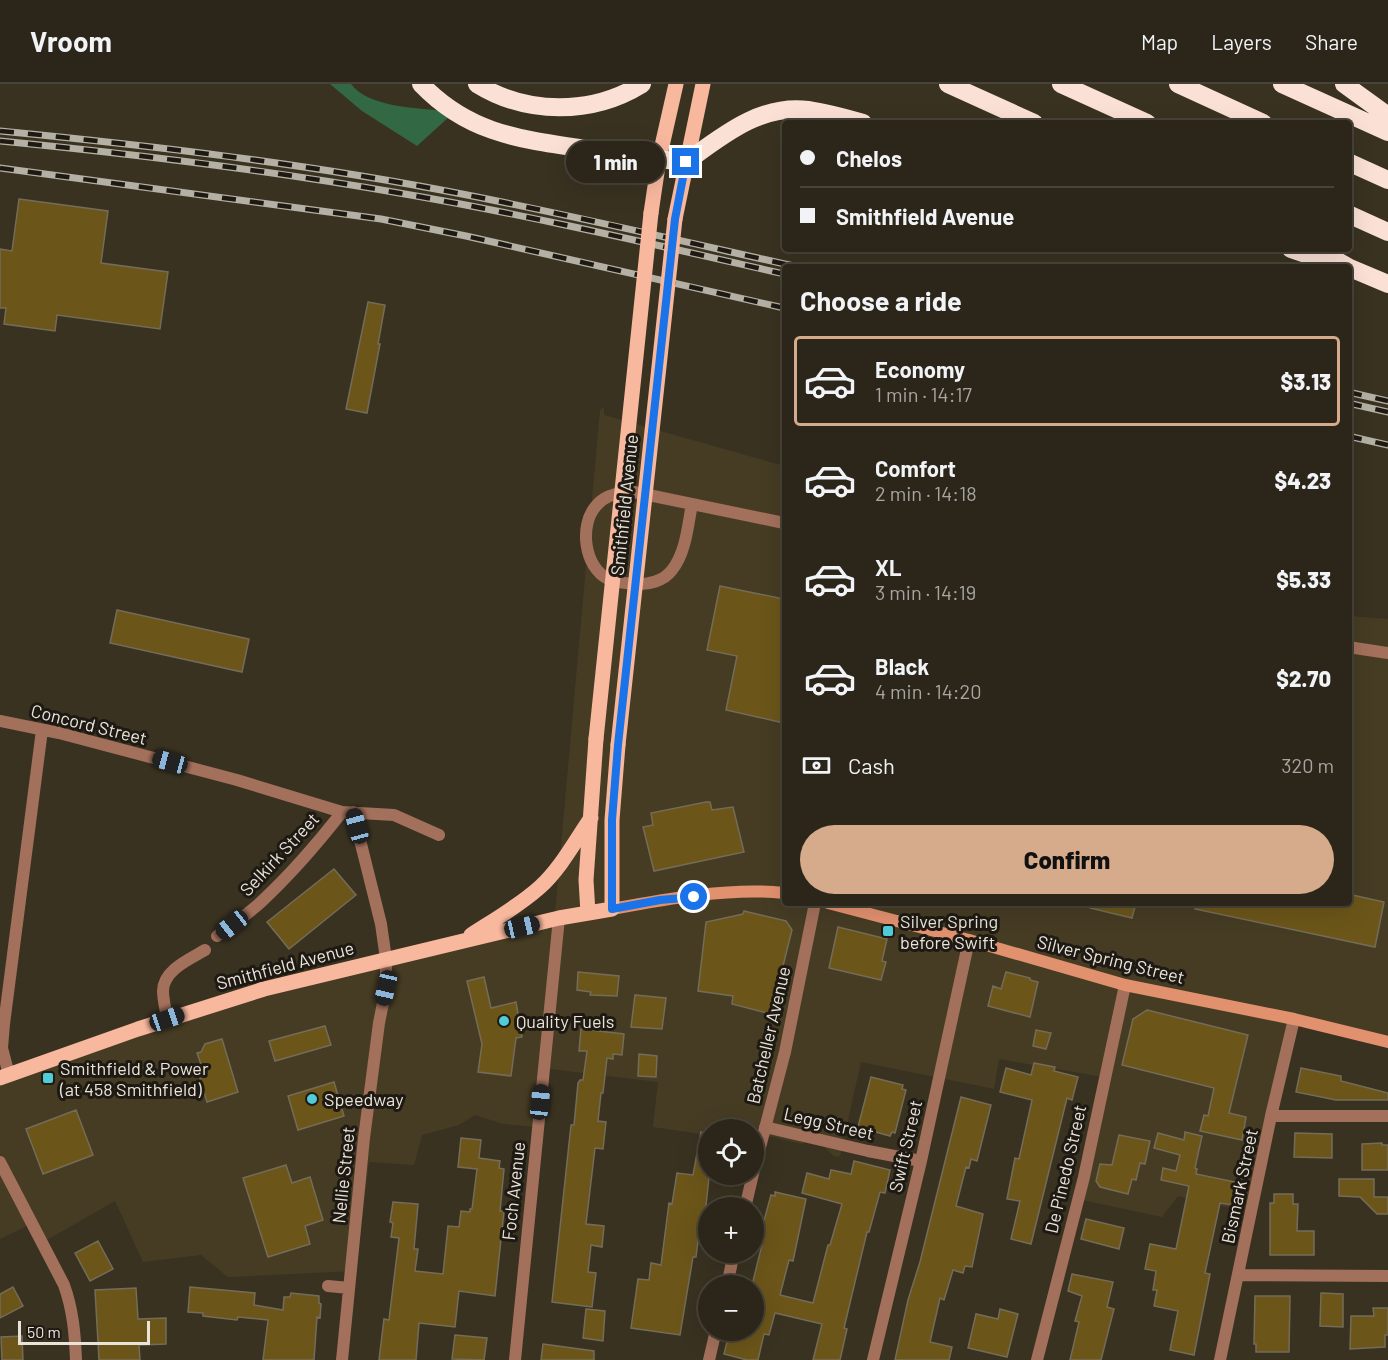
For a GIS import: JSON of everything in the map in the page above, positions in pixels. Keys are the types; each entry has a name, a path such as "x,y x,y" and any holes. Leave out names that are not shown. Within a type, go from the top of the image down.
{"highway":[{"path":"421,84 456,112 494,132 526,140 686,162 742,123 774,112 808,110 850,120"},
{"path":"477,84 514,100 555,108 605,101 642,84"},
{"path":"948,84 1027,120"},
{"path":"1061,84 1140,120"},
{"path":"1178,84 1256,120"},
{"path":"1282,84 1388,132"},
{"path":"1344,84 1388,116"},
{"path":"1352,164 1388,180"},
{"path":"1352,216 1388,232"},
{"path":"1301,252 1339,264"},
{"path":"1322,252 1344,264"},
{"path":"1352,268 1388,284"}],"main road":[{"name":"Smithfield Avenue","path":"588,913 586,880 596,739 651,213 659,159 676,84"},
{"name":"Smithfield Avenue","path":"4,1076 167,1019 264,989 463,940 559,918 612,909 612,820 618,745 675,219 703,84"},
{"path":"463,940 527,898 541,886 591,818"},
{"path":"612,909 660,900 738,891 782,893"},
{"name":"Silver Spring Street","path":"839,906 1125,985 1294,1018 1388,1042"}],"street":[{"path":"692,504 679,557 672,571 658,581 642,585 619,582 603,575 591,562 586,534 588,519 595,506 609,495 629,491 692,504 782,523"},
{"path":"1352,648 1388,653"},
{"name":"Concord Street","path":"0,721 237,780 347,812"},
{"path":"4,1076 2,1048 4,1023 42,730"},
{"path":"347,812 394,815 439,835"},
{"name":"Selkirk Street","path":"217,936 260,903 295,869 347,812"},
{"name":"Nellie Street","path":"342,1360 371,1083 386,988 387,959 381,924 347,812"},
{"name":"Batcheller Avenue","path":"764,1131 785,1052 813,906"},
{"name":"Foch Avenue","path":"515,1360 559,918"},
{"name":"Swift Street","path":"873,1360 921,1161 969,940"},
{"path":"167,1019 163,989 167,977 178,966 205,950"},
{"name":"De Pinedo Street","path":"1037,1360 1084,1177 1125,985"},
{"name":"Bismark Street","path":"1220,1360 1294,1018"},
{"path":"1271,1116 1388,1116"},
{"name":"Legg Street","path":"765,1127 921,1161"},
{"path":"0,1162 64,1286 74,1324 76,1360"},
{"path":"1239,1275 1388,1276"},
{"path":"328,1286 349,1288"},
{"path":"709,1360 713,1341"}],"shaded area":[{"path":"604,407 604,415 782,465 782,906 1352,906 1352,616 1388,619 1388,1041 1295,1019 1253,1213 1178,1196 1162,1217 1082,1200 1103,1077 999,1059 994,1089 861,1062 840,1156 835,1157 815,1138 802,1144 764,1135 764,1119 698,1119 698,1134 653,1127 658,1082 550,1069 539,1127 503,1124 475,1115 459,1125 422,1135 414,1165 369,1162 356,1271 228,1277 201,1255 143,1262 115,1201 45,1241 29,1225 0,1239 0,1081 133,1028 554,924 600,410"}],"green space":[{"path":"330,84 351,84 359,92 382,102 447,111 450,116 417,146 362,111"}],"building":[{"path":"19,199 108,211 101,263 168,272 160,329 57,315 55,331 4,324 6,308 0,308 0,249 12,251"},
{"path":"368,302 385,305 367,413 346,409"},
{"path":"720,586 782,599 782,723 726,710 737,656 707,650"},
{"path":"117,610 249,639 242,672 110,643"},
{"path":"710,802 712,810 733,807 744,852 654,871 643,827 653,825 651,813"},
{"path":"334,869 356,895 289,949 267,922"},
{"path":"1352,895 1384,902 1375,947 1195,909 1196,906 1352,906"},
{"path":"1090,906 1135,906 1132,918 1090,908"},
{"path":"744,911 786,921 792,930 771,1014 732,1004 733,996 698,991 706,922 743,914"},
{"path":"838,927 887,939 882,961 886,962 881,980 829,968"},
{"path":"578,972 619,976 617,996 590,995 591,992 577,990"},
{"path":"1006,972 1038,982 1030,1017 988,1006 993,986 1001,989"},
{"path":"484,977 491,1008 516,1002 522,1037 516,1038 511,1076 478,1072 482,1044 467,981"},
{"path":"635,995 666,998 662,1029 631,1027"},
{"path":"1147,1010 1248,1035 1229,1113 1246,1117 1242,1140 1200,1131 1204,1115 1208,1116 1214,1088 1122,1065 1133,1019"},
{"path":"325,1026 331,1045 275,1061 269,1041"},
{"path":"581,1029 624,1034 622,1055 613,1054 613,1059 607,1058 603,1093 601,1093 598,1121 606,1122 603,1149 595,1148 586,1224 604,1226 602,1247 591,1245 588,1272 596,1273 592,1307 552,1302 571,1125 574,1125 578,1083 583,1080 587,1051 579,1051"},
{"path":"1036,1030 1051,1033 1046,1049 1033,1046"},
{"path":"222,1039 238,1092 207,1102 198,1072 203,1070 197,1053 201,1052 205,1044"},
{"path":"639,1054 657,1056 656,1077 638,1076"},
{"path":"1034,1063 1055,1067 1054,1071 1078,1077 1072,1100 1067,1098 1031,1244 1011,1239 1020,1201 1007,1199 1015,1158 1019,1159 1032,1100 1000,1092 1006,1068 1031,1075"},
{"path":"1301,1068 1341,1076 1341,1081 1388,1093 1388,1100 1336,1100 1296,1092"},
{"path":"871,1077 903,1085 902,1089 906,1090 895,1133 892,1132 890,1136 858,1127"},
{"path":"334,1082 344,1116 298,1130 288,1096"},
{"path":"961,1097 991,1105 977,1161 971,1159 969,1168 966,1167 956,1206 983,1214 972,1267 965,1266 963,1273 953,1270 944,1300 940,1298 930,1342 952,1347 949,1360 895,1360 908,1300 920,1262"},
{"path":"76,1110 93,1155 43,1174 26,1129"},
{"path":"1185,1132 1202,1136 1195,1168 1197,1169 1196,1174 1240,1183 1233,1205 1220,1203 1205,1273 1210,1274 1194,1355 1170,1350 1178,1311 1154,1306 1157,1290 1153,1290 1156,1271 1145,1269 1150,1244 1176,1249 1189,1186 1161,1180 1163,1168 1176,1171 1180,1155 1154,1148 1158,1133 1184,1140"},
{"path":"1295,1133 1332,1134 1332,1158 1294,1157"},
{"path":"1119,1135 1150,1141 1145,1164 1140,1163 1136,1180 1132,1179 1128,1194 1100,1187 1096,1181 1100,1164 1112,1165"},
{"path":"461,1138 481,1140 479,1158 500,1161 499,1168 504,1169 500,1211 504,1211 495,1296 459,1291 455,1327 419,1323 416,1360 379,1360 384,1319 389,1320 399,1238 391,1237 393,1223 390,1222 393,1202 418,1204 414,1249 418,1249 415,1271 443,1274 448,1226 459,1227 461,1211 470,1212 472,1209 477,1169 458,1167"},
{"path":"1382,1143 1382,1145 1388,1145 1388,1170 1362,1170 1362,1144"},
{"path":"698,1148 698,1185 708,1185 707,1197 698,1197 696,1257 693,1257 680,1335 631,1328 638,1279 649,1280 651,1263 661,1265 669,1203 672,1204 677,1173 693,1175"},
{"path":"854,1161 890,1170 885,1193 880,1192 869,1232 867,1232 844,1328 847,1329 840,1360 813,1360 822,1324 775,1313 769,1335 764,1334 764,1275 754,1275 758,1263 764,1263 764,1221 771,1195 775,1196 775,1192 806,1199 793,1261 789,1260 780,1295 813,1303 828,1245 830,1245 842,1204 802,1193 807,1173 829,1179 831,1170 851,1174"},
{"path":"286,1165 292,1183 310,1177 323,1220 305,1226 310,1244 268,1257 243,1178"},
{"path":"1339,1179 1374,1179 1374,1197 1388,1197 1388,1214 1377,1214 1360,1197 1339,1196"},
{"path":"1274,1194 1293,1194 1293,1204 1298,1204 1297,1231 1314,1231 1314,1255 1270,1255 1270,1203 1274,1203"},
{"path":"1086,1219 1124,1228 1119,1249 1081,1239"},
{"path":"98,1241 113,1269 90,1281 75,1253"},
{"path":"1072,1274 1113,1282 1107,1307 1114,1309 1101,1360 1070,1360 1079,1322 1075,1321 1082,1296 1068,1291"},
{"path":"13,1287 23,1306 0,1318 0,1294"},
{"path":"190,1287 255,1293 254,1305 283,1310 284,1297 290,1297 291,1293 319,1296 320,1318 317,1317 314,1360 263,1360 268,1320 238,1317 237,1320 188,1312"},
{"path":"136,1288 138,1319 166,1318 166,1344 139,1345 140,1360 99,1360 95,1290"},
{"path":"1321,1293 1343,1294 1343,1327 1320,1326"},
{"path":"1255,1296 1290,1296 1289,1352 1256,1352 1256,1344 1254,1344"},
{"path":"1373,1308 1388,1308 1388,1335 1385,1335 1385,1347 1350,1349 1351,1316 1374,1316"},
{"path":"586,1309 605,1311 603,1341 583,1338"},
{"path":"1000,1309 1018,1314 1007,1357 968,1348 976,1314 998,1319"},
{"path":"455,1335 487,1338 484,1360 452,1359"},
{"path":"22,1336 23,1360 2,1360 1,1337"},
{"path":"727,1341 762,1341 758,1360 747,1360 724,1354"},
{"path":"543,1344 594,1351 594,1360 541,1360"}],"railway":[{"path":"0,131 232,157 405,183 546,211 784,264"},
{"path":"0,141 200,163 399,193 640,241 782,274"},
{"path":"0,168 381,219 782,308"},
{"path":"1352,393 1388,401"},
{"path":"1352,404 1388,412"},
{"path":"1352,437 1388,445"}],"place":[{"name":"Silver Spring before Swift","path":"888,931"},
{"name":"Quality Fuels","path":"504,1021"},
{"name":"Smithfield & Power (at 458 Smithfield)","path":"48,1078"},
{"name":"Speedway","path":"312,1099"}],"route":[{"path":"686,162 675,219 618,745 612,820 612,909 660,900 694,897"}]}
